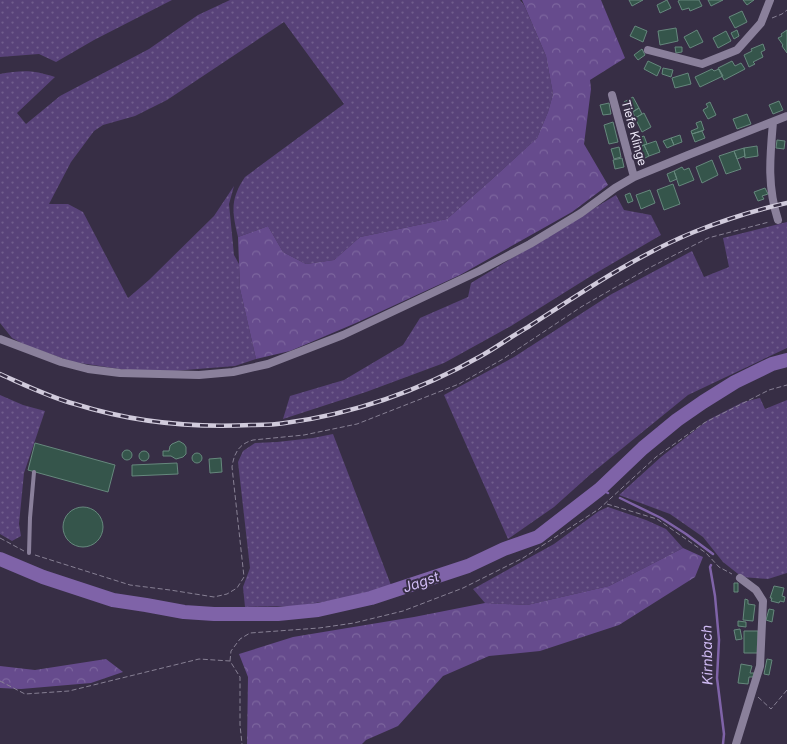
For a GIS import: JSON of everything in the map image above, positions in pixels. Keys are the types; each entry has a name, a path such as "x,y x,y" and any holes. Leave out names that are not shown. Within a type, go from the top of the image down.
{"street":[{"path":"648,50 702,64 737,50 762,23 770,0"},
{"name":"Tiefe Klinge","path":"612,95 634,177"},
{"path":"0,339 61,362 120,373 199,375 233,372 268,364 342,336 479,272 581,213 615,188 634,177 787,116"},
{"path":"773,122 770,184 778,220"},
{"path":"736,744 760,666 763,601 756,590 740,578"}],"lane":[{"path":"29,553 34,472"}],"path":[{"path":"764,17 771,18 787,10"},
{"path":"0,538 29,553 130,585 214,597 227,594 237,588 244,577 232,467 233,457 246,442 304,435 357,424 459,384 503,359 581,307 649,268 708,238 778,220"},
{"path":"242,744 240,677 230,661 231,651 240,639 250,633 319,628 403,611 462,588 523,558 559,536 606,503 656,457 704,424 769,390 787,385"},
{"path":"606,503 657,519 706,553 719,567 740,578"},
{"path":"0,681 25,694 70,691 199,659 230,661"},
{"path":"751,692 771,708 787,690"}],"shaded area":[{"path":"0,0 172,0 56,62 39,54 0,57"},
{"path":"230,0 520,0 524,5 546,56 553,94 548,112 537,138 447,219 360,237 334,260 306,264 283,252 268,226 238,237 234,220 235,199 245,177 344,104 284,22 167,100 135,116 103,125 94,131 71,162 49,204 68,204 83,212 128,298 214,216 234,186 229,204 234,255 239,264 240,289 256,359 235,366 173,371 126,370 73,362 25,345 12,338 0,323 0,74 28,71 55,77 17,113 26,124 60,96 149,49 198,15"},
{"path":"616,195 624,210 651,215 661,235 511,326 444,363 366,392 283,419 290,396 344,380 403,345 420,318 468,297 471,283"},
{"path":"787,222 787,348 688,395 592,473 554,507 508,539 444,395 514,357 610,295 692,251 704,277 729,267 723,238"},
{"path":"0,395 23,405 45,411 24,473 19,524 21,536 12,541 0,534"},
{"path":"760,398 765,409 787,400 787,573 768,579 742,577 723,562 703,537 670,514 619,495 661,457 708,420 743,402"},
{"path":"333,434 391,585 352,597 297,606 245,607 243,587 250,568 238,462 243,451 255,443 313,438"},
{"path":"608,507 666,529 683,548 609,586 527,605 485,603 473,589 554,544 599,511"}],"green space":[{"path":"522,0 601,0 625,58 590,80 591,89 584,144 608,185 572,212 460,275 290,351 256,359 240,289 238,237 268,226 283,252 306,264 334,260 360,237 447,219 537,138 553,94 546,56"},
{"path":"683,548 703,557 695,577 619,625 540,651 489,656 443,676 398,726 366,740 362,744 247,744 248,677 239,654 293,637 485,603 527,605 609,586"},
{"path":"106,659 123,672 91,683 21,689 0,688 0,666 35,670"}],"building":[{"path":"629,0 643,0 632,6"},
{"path":"667,0 671,8 660,13 657,5"},
{"path":"699,0 702,6 690,11 689,8 682,10 678,1"},
{"path":"708,0 723,0 711,6"},
{"path":"743,0 754,0 747,5"},
{"path":"742,11 747,22 735,28 729,17"},
{"path":"635,26 647,31 643,42 630,36"},
{"path":"676,28 678,41 660,45 658,31"},
{"path":"697,30 703,42 690,48 684,37"},
{"path":"737,30 739,36 734,39 731,33"},
{"path":"787,30 787,53 778,38"},
{"path":"726,31 731,41 718,48 713,38"},
{"path":"763,44 765,50 761,52 763,57 753,62 755,64 749,67 744,55 752,51 751,49"},
{"path":"675,47 682,47 682,52 676,53"},
{"path":"642,49 645,55 638,60 634,55"},
{"path":"648,61 661,67 657,76 644,69"},
{"path":"732,61 735,66 741,63 745,69 724,80 718,68"},
{"path":"663,68 673,70 671,77 662,74"},
{"path":"712,69 714,71 719,69 723,76 700,87 695,77"},
{"path":"688,73 691,84 675,88 672,78"},
{"path":"633,97 639,108 630,113 624,102"},
{"path":"779,101 783,110 773,114 769,105"},
{"path":"710,102 716,115 708,119 703,110 708,107 706,104"},
{"path":"609,103 611,114 603,115 600,105"},
{"path":"639,108 642,114 635,118 633,112"},
{"path":"644,113 651,127 642,132 635,118"},
{"path":"747,114 751,124 737,129 733,119"},
{"path":"701,121 704,130 692,134 691,131 698,128 696,123"},
{"path":"613,122 618,142 609,144 604,125"},
{"path":"702,131 705,138 695,142 692,134"},
{"path":"638,133 640,137 633,140 631,135"},
{"path":"680,135 682,142 674,145 671,138"},
{"path":"644,136 647,144 639,147 636,139"},
{"path":"671,138 674,145 667,148 663,141"},
{"path":"777,140 785,141 784,149 776,148"},
{"path":"656,141 660,152 649,156 644,145"},
{"path":"644,145 649,156 639,161 634,149"},
{"path":"757,146 758,156 745,158 744,148"},
{"path":"619,147 621,157 614,159 611,149"},
{"path":"744,148 745,156 737,159 734,151"},
{"path":"734,151 741,169 726,174 719,156"},
{"path":"622,158 624,167 615,169 613,160"},
{"path":"712,160 718,175 702,183 696,167"},
{"path":"682,167 684,170 689,168 694,180 679,186 674,171"},
{"path":"674,171 677,179 670,182 667,174"},
{"path":"673,184 680,204 664,210 657,190"},
{"path":"765,188 768,194 762,196 764,199 758,201 754,192"},
{"path":"650,190 655,203 641,209 636,195"},
{"path":"630,193 633,201 628,203 625,195"},
{"path":"179,441 186,447 186,454 183,457 176,459 171,456 163,456 163,451 169,451 172,444"},
{"path":"35,443 115,465 108,492 28,470"},
{"path":"127,450 132,455 127,460 122,455"},
{"path":"144,451 149,456 144,461 139,456"},
{"path":"197,453 202,458 197,463 192,458"},
{"path":"221,458 222,472 210,473 209,459"},
{"path":"177,463 178,474 132,476 132,465"},
{"path":"79,507 87,507 94,510 100,516 103,527 100,538 94,544 87,547 79,547 72,544 66,538 63,531 63,523 66,516 72,510"},
{"path":"734,583 738,583 738,592 734,592"},
{"path":"774,586 784,588 782,596 785,597 784,602 771,601 772,598 770,598"},
{"path":"745,599 748,600 748,604 755,605 753,621 743,620"},
{"path":"769,609 774,610 772,622 766,620"},
{"path":"738,621 746,622 746,627 738,626"},
{"path":"740,629 742,639 736,640 734,630"},
{"path":"744,631 758,631 758,653 744,653"},
{"path":"767,659 772,660 769,675 764,674"},
{"path":"741,664 752,666 750,673 754,673 753,677 749,677 748,684 738,683"}],"waterway":[{"name":"Jagst","path":"0,559 43,577 113,600 184,612 278,614 318,610 371,598 468,566 504,549 538,537 600,489 643,448 677,420 735,382 772,364 787,360"},
{"name":"Kirnbach","path":"600,489 608,493"},
{"name":"Kirnbach","path":"620,498 661,518 713,554"},
{"name":"Kirnbach","path":"711,565 719,640 717,678 724,734 723,744"}],"railway":[{"path":"0,374 65,401 118,415 162,422 207,426 268,425 336,414 386,399 435,380 481,356 609,276 672,242 728,219 787,203"}]}
